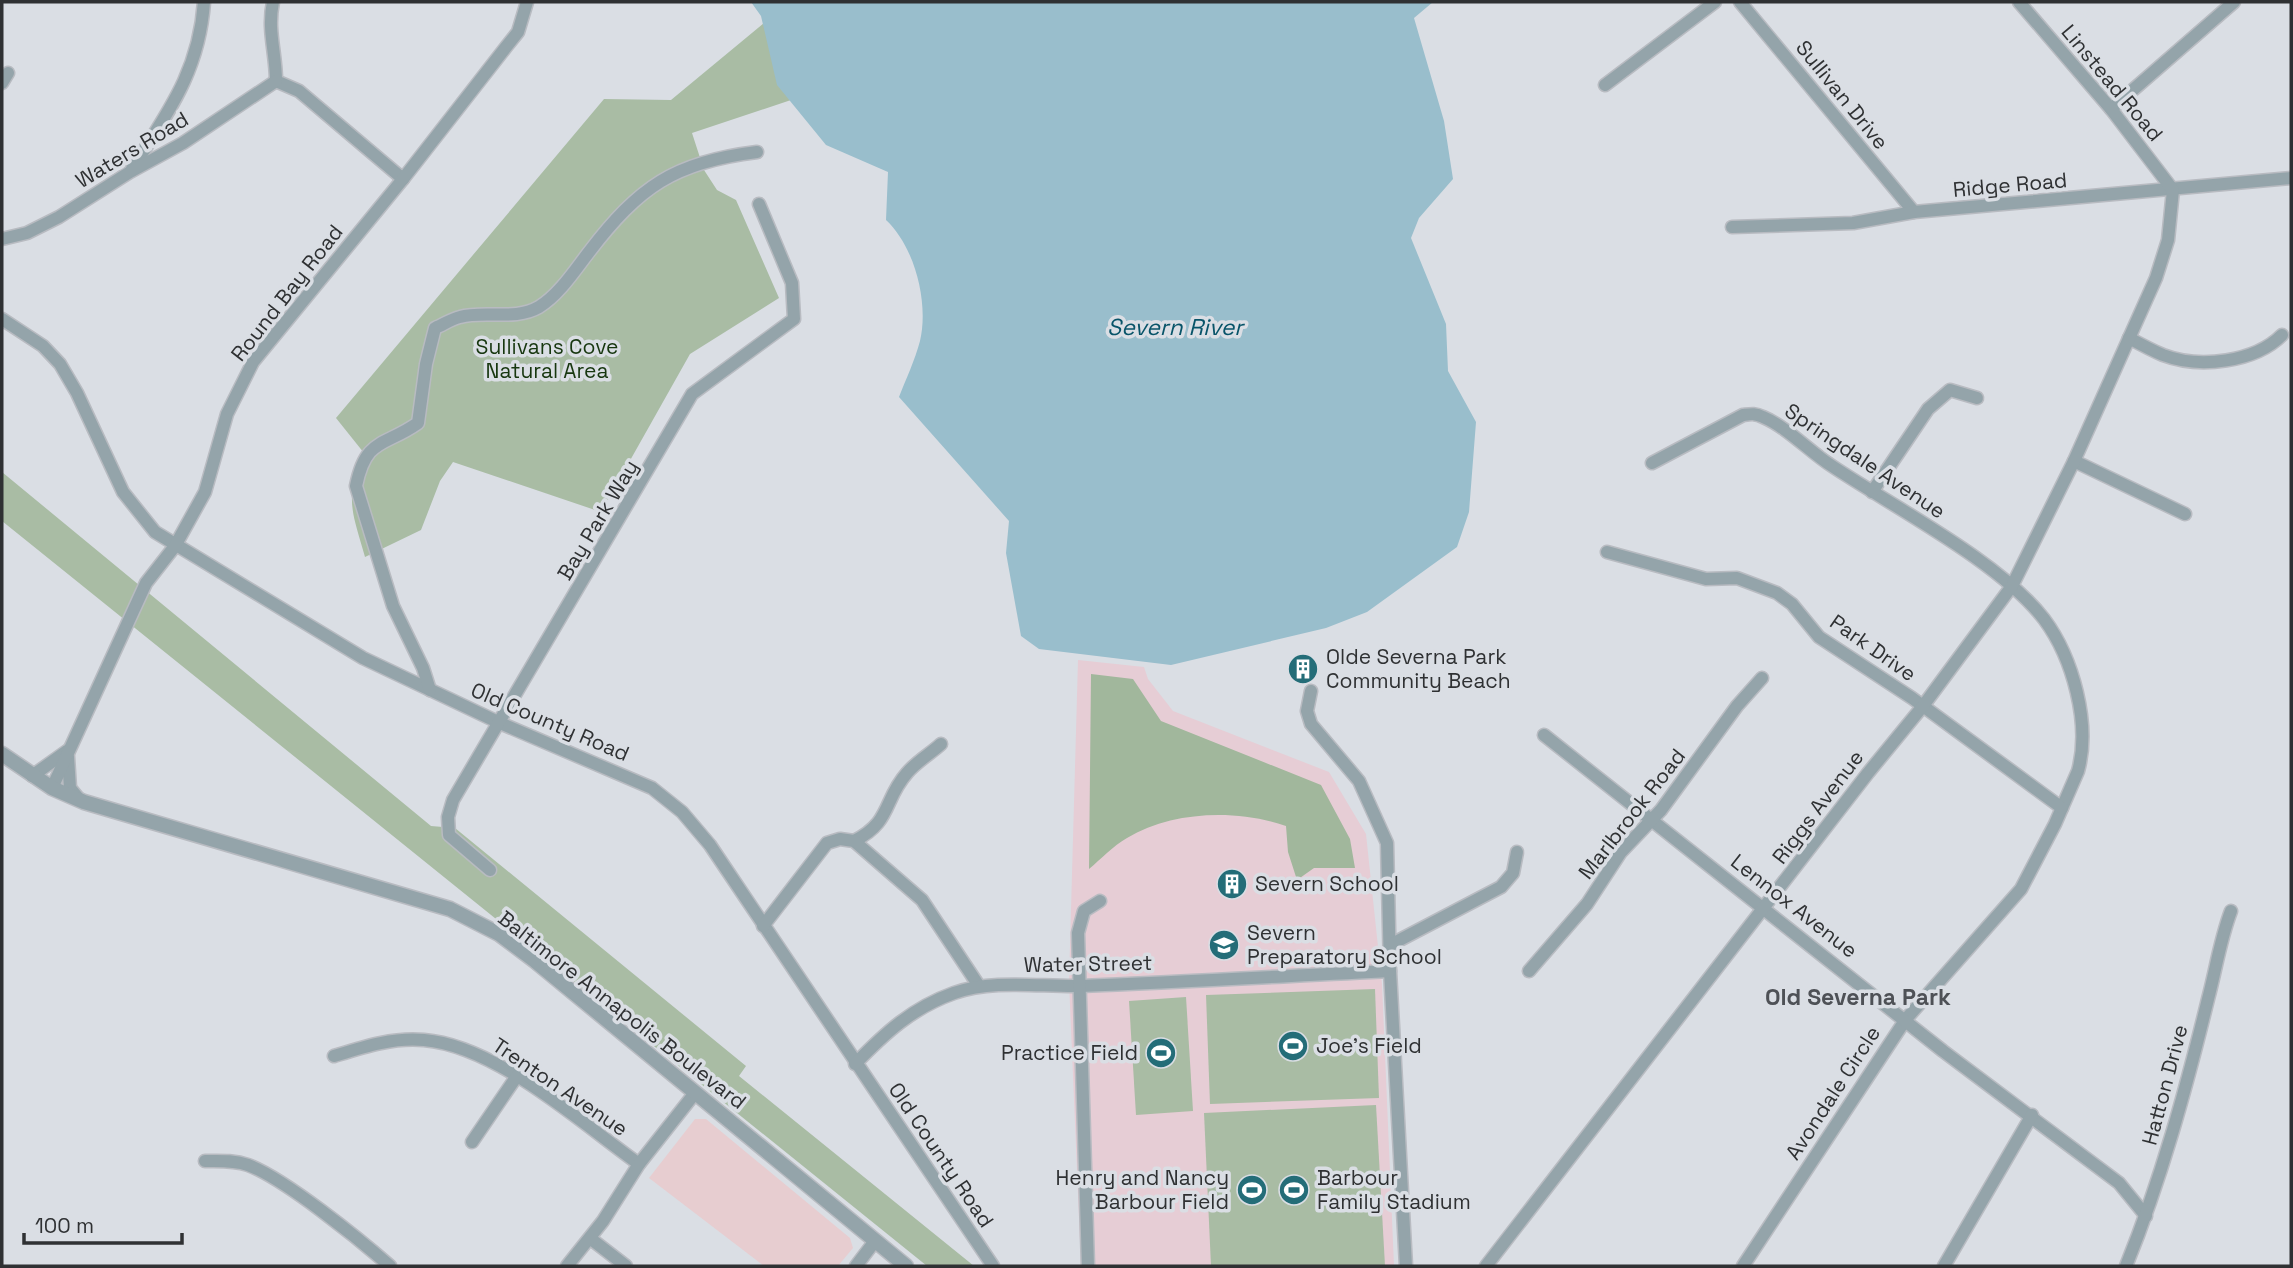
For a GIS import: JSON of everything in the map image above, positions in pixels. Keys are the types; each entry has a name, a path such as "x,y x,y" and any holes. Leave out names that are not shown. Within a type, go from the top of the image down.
{"street":[{"path":"130,172 184,86 194,61 204,2"},
{"path":"273,2 270,38 276,64 276,81 299,91 403,179"},
{"name":"Round Bay Road","path":"52,788 146,583 175,546 205,492 227,414 253,362 403,179 518,32 527,2"},
{"path":"1605,85 1715,2"},
{"name":"Sullivan Drive","path":"1740,2 1914,212"},
{"name":"Linstead Road","path":"2019,2 2111,109 2173,190"},
{"path":"2111,109 2234,2"},
{"name":"Waters Road","path":"2,239 27,233 59,218 130,172 183,143 276,81"},
{"path":"430,690 423,668 393,606 356,486 360,467 372,446 404,433 418,423 426,364 436,328 460,316 503,315 538,307 567,280 640,193 687,168 718,157 757,152"},
{"name":"Ridge Road","path":"1732,227 1853,223 1914,212 2291,178"},
{"name":"Riggs Avenue","path":"1486,1266 1873,766 1923,706 2012,586 2074,461 2164,257 2172,220 2173,190"},
{"name":"Bay Park Way","path":"490,870 449,835 448,817 453,800 692,394 794,319 792,283 759,204"},
{"name":"Old County Road","path":"2,319 43,346 60,364 77,393 123,492 155,532 363,658 500,723 609,768 666,797 700,832 993,1266"},
{"path":"2129,338 2165,356 2203,362 2255,355 2282,335"},
{"path":"1872,492 1935,401 1951,390 1976,398"},
{"name":"Springdale Avenue","path":"1651,463 1722,425 1753,413 1766,417 2012,586"},
{"path":"2074,461 2185,513"},
{"name":"Park Drive","path":"1607,552 1706,579 1737,578 1777,593 1792,604 1819,637 1923,706 2062,807"},
{"name":"Avondale Circle","path":"1743,1266 1906,1019 2021,889 2062,807 2083,753 2081,714 2072,678 2052,632 2032,605 2012,586"},
{"name":"Marlbrook Road","path":"1529,971 1583,909 1621,852 1651,820 1737,706 1762,678"},
{"path":"1311,691 1307,711 1311,724 1359,780 1387,843 1390,971 1406,1266"},
{"name":"Lennox Avenue","path":"1544,735 1906,1019 1942,1051 2119,1182 2146,1216"},
{"path":"853,841 876,827 885,816 889,802 906,774 941,744"},
{"path":"32,776 69,752"},
{"path":"69,752 70,788 79,799"},
{"name":"Baltimore Annapolis Boulevard","path":"2,754 52,788 79,799 420,898 475,920 535,961 906,1266"},
{"path":"763,926 827,843 840,839 853,841 922,900 979,986"},
{"path":"1391,944 1501,887 1513,873 1517,852"},
{"path":"1088,1266 1079,986 1081,922 1084,911 1100,901"},
{"name":"Hatton Drive","path":"2126,1266 2146,1216 2170,1142 2231,911"},
{"name":"Water Street","path":"855,1064 890,1028 912,1012 956,992 979,986 1079,986 1390,971"},
{"name":"Trenton Avenue","path":"334,1056 393,1041 425,1040 448,1043 476,1053 517,1076 639,1164"},
{"path":"472,1142 517,1076"},
{"path":"567,1266 591,1238 639,1164 695,1093"},
{"path":"1944,1266 2032,1115"},
{"path":"205,1161 227,1161 257,1170 314,1207 390,1266"},
{"path":"591,1238 626,1266"},
{"path":"856,1266 875,1241"}],"shaded area":[{"name":"Severn Preparatory School","path":"1078,660 1144,667 1148,679 1173,711 1329,772 1366,834 1382,984 1394,1266 1081,1266 1069,981"},
{"path":"695,1119 706,1119 850,1238 853,1248 838,1266 764,1266 649,1178"}],"green space":[{"name":"Sullivans Cove Natural Area","path":"764,23 794,99 692,133 704,170 717,190 736,200 779,298 690,354 601,512 453,462 440,481 421,530 365,557 352,505 354,482 364,453 336,418 604,99 671,100"},
{"path":"2,472 431,826 455,828 746,1066 739,1076 974,1266 927,1266 2,521"},
{"path":"1091,674 1133,679 1161,721 1321,785 1350,839 1355,868 1314,868 1297,880 1288,852 1286,826 1247,817 1205,815 1164,822 1145,829 1122,841 1089,869"},
{"name":"Joe's Field","path":"1375,989 1379,1098 1210,1104 1206,995"},
{"name":"Practice Field","path":"1186,997 1193,1111 1136,1115 1129,1001"},
{"name":"Barbour Family Stadium","path":"1376,1105 1385,1266 1211,1266 1204,1113"}],"water":[{"name":"Severn River","path":"751,2 1433,2 1414,18 1444,121 1453,179 1419,218 1411,238 1446,324 1448,371 1476,422 1469,512 1457,547 1367,612 1326,628 1171,665 1039,649 1021,636 1006,553 1009,521 899,397 920,341 923,310 912,260 896,231 886,220 888,172 826,145 777,85 761,16"}],"place":[{"name":"Olde Severna Park Community Beach","path":"1303,669"},
{"name":"Severn School","path":"1232,884"},
{"name":"Severn Preparatory School","path":"1224,945"},
{"name":"Joe's Field","path":"1293,1046"},
{"name":"Practice Field","path":"1161,1053"},
{"name":"Henry and Nancy Barbour Field","path":"1252,1190"},
{"name":"Barbour Family Stadium","path":"1294,1190"}],"district":[{"name":"Old Severna Park","path":"1858,997"}]}
